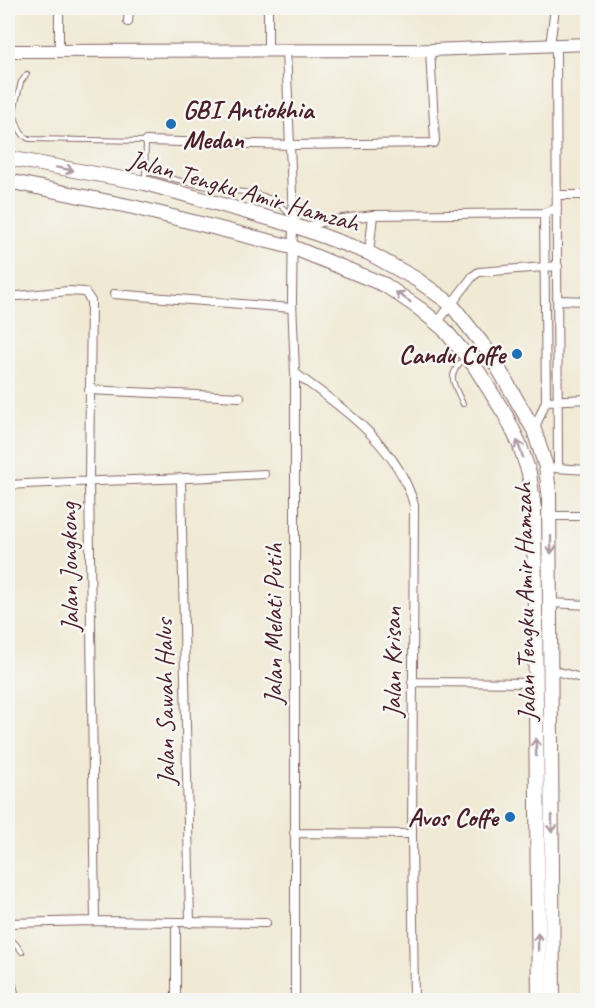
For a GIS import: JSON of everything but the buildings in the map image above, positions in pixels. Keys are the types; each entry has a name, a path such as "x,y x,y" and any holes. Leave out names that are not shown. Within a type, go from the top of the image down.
{"main road":[{"name":"Jalan Tengku Amir Hamzah","path":"9,158 145,177 213,203 297,224 369,253 416,279 451,304 490,354 523,408 552,468 550,516 553,1000"},
{"name":"Jalan Tengku Amir Hamzah","path":"8,181 133,207 292,247 385,285 437,323 467,357 506,417 519,443 529,473 534,509 538,1000"}],"street":[{"path":"59,8 59,51"},
{"path":"128,22 129,8"},
{"path":"268,8 268,50"},
{"path":"555,8 553,45 558,195 559,400 552,468 588,470"},
{"path":"8,51 430,50 588,45"},
{"name":"Jalan Melati Putih","path":"286,50 297,224 292,247 295,373 295,1000"},
{"path":"146,141 291,145 434,143 430,50"},
{"path":"558,195 588,195"},
{"path":"297,224 373,215 544,213 557,208"},
{"path":"534,430 546,401 544,213"},
{"path":"369,253 373,215"},
{"path":"437,323 473,276 479,272 558,266"},
{"name":"Jalan Jongkong","path":"8,297 68,291 85,292 90,297 89,480 94,921"},
{"path":"114,294 292,308"},
{"path":"559,300 588,301"},
{"path":"546,334 559,334"},
{"name":"Jalan Krisan","path":"295,373 350,414 389,454 403,476 414,505 412,682 414,1000"},
{"path":"89,390 240,397"},
{"path":"546,401 588,399"},
{"path":"8,485 264,474"},
{"name":"Jalan Sawah Halus","path":"181,479 190,923"},
{"path":"550,516 588,516"},
{"path":"551,603 588,605"},
{"path":"412,682 536,683 551,677 588,680"},
{"path":"294,833 412,834"},
{"path":"8,923 94,921 266,923"},
{"path":"176,930 176,1000"},
{"path":"8,971 16,1000"}],"lane":[{"path":"27,74 21,82 14,111 19,130 24,137 29,139 146,141 145,177 257,192 266,195 284,208 297,224"},
{"path":"8,106 14,111"},
{"path":"213,203 215,188"},
{"path":"463,404 452,375 453,369 467,357"},
{"path":"8,938 22,952"}],"place":[{"name":"GBI Antiokhia Medan","path":"171,124"},
{"name":"Candu Coffe","path":"517,354"},
{"name":"Avos Coffe","path":"510,817"}]}
